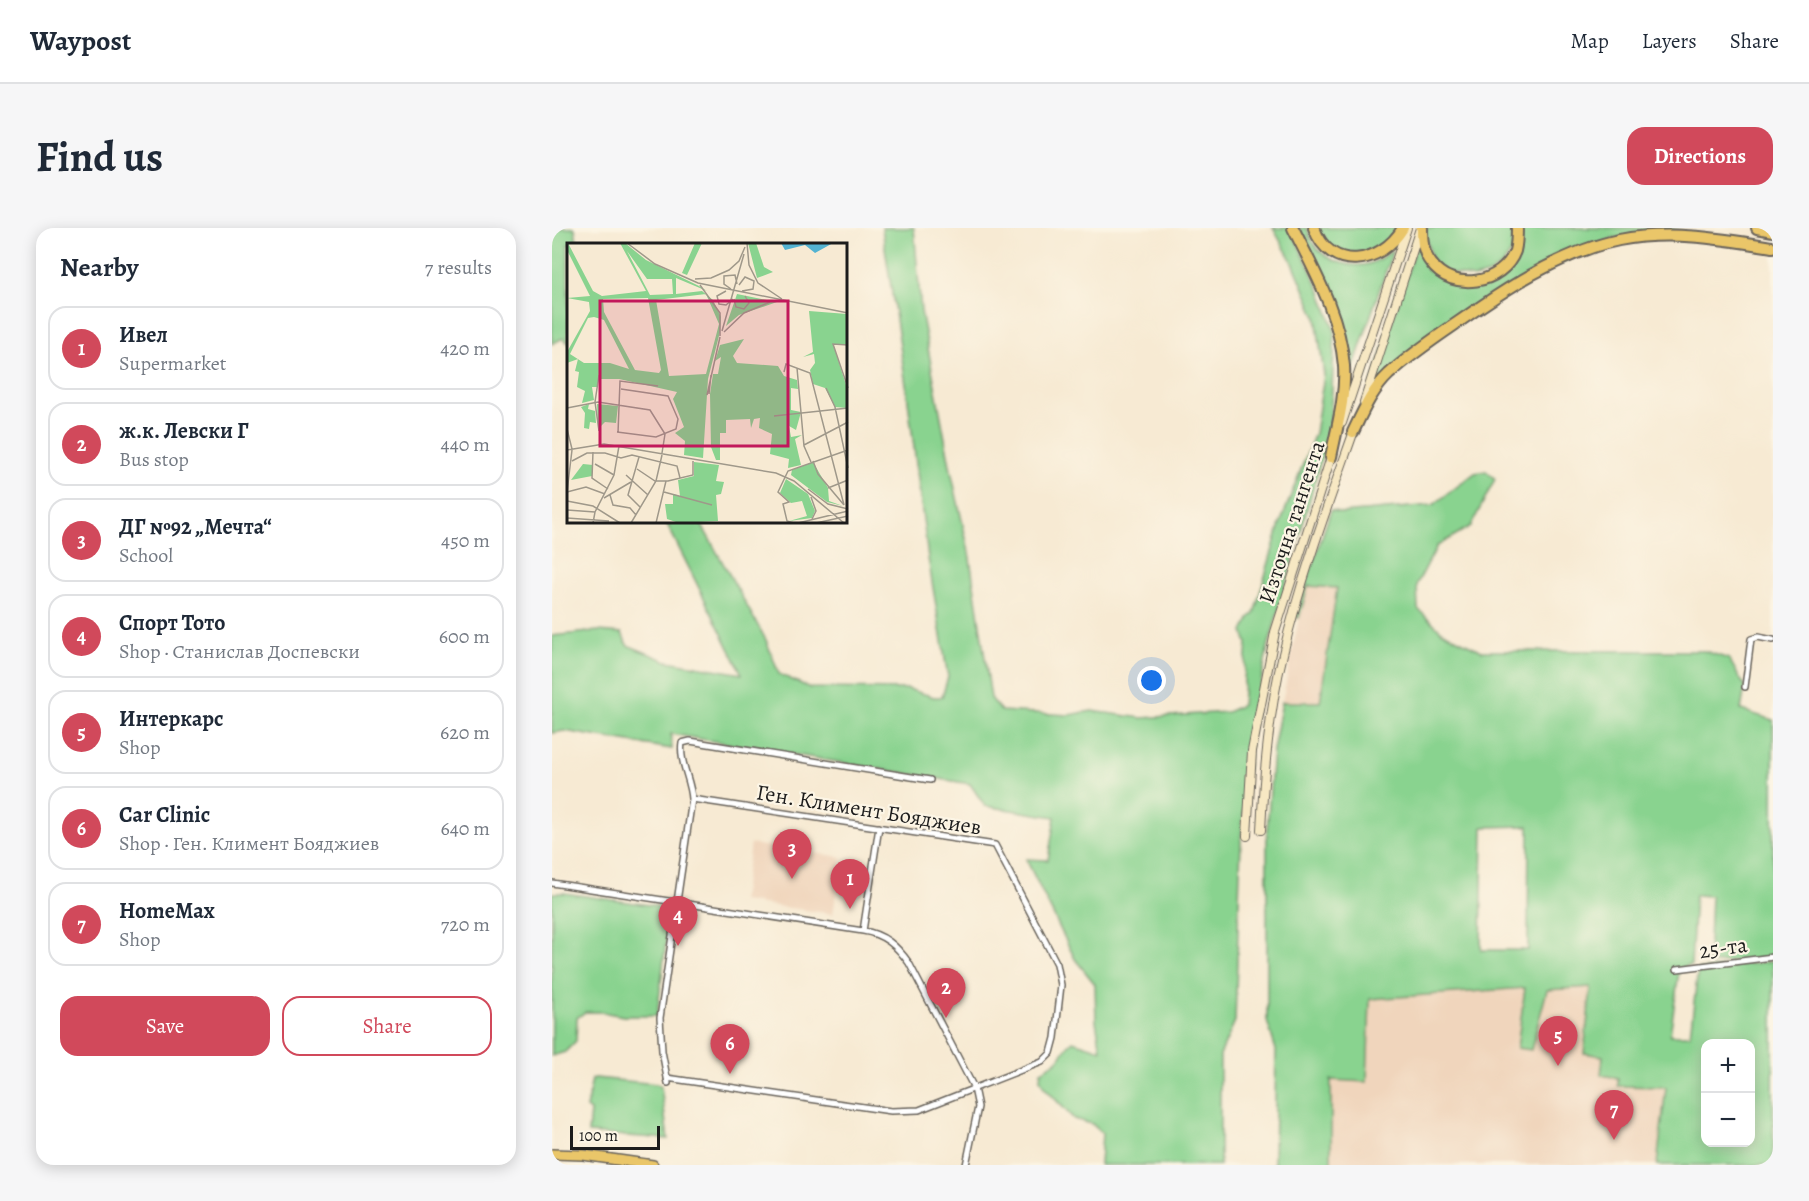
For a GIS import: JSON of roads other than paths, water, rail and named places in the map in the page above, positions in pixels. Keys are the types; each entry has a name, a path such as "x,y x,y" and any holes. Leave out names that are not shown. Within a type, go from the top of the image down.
{"highway":[{"path":"1293,228 1331,307 1340,337 1344,367 1343,396 1331,457"},
{"path":"1314,228 1317,238 1336,255 1359,259 1379,253 1405,228"},
{"path":"1421,228 1424,247 1432,264 1454,280 1473,281 1486,279 1506,265 1514,253 1517,228"},
{"path":"1681,228 1773,247"},
{"path":"1757,228 1773,231"},
{"path":"1762,228 1773,231"},
{"path":"1353,432 1372,395 1383,382 1426,344 1484,304 1577,252 1618,240 1660,235 1707,238 1773,247"}],"main road":[{"path":"552,1154 584,1155 653,1165"}],"street":[{"name":"Източна тангента","path":"1247,836 1252,751 1275,632 1405,228"},
{"name":"Източна тангента","path":"1261,830 1267,748 1282,656 1295,607 1421,228"},
{"path":"1745,687 1751,639 1758,637 1773,640"},
{"path":"676,902 692,798 681,751 682,743 690,741 930,780"},
{"name":"Ген. Климент Бояджиев","path":"676,902 660,1018 662,1051 668,1081 891,1111 919,1110 1042,1062 1051,1053 1061,991 1057,964 995,845 692,798"},
{"path":"863,931 879,827"},
{"path":"552,884 863,931 889,940 909,963 974,1088 978,1107 966,1165"},
{"name":"25-та","path":"1677,969 1773,957"}],"place":[{"name":"ДГ №92 „Мечта“","path":"792,879"},
{"name":"Ивел","path":"850,909"},
{"name":"Спорт Тото","path":"678,946"},
{"name":"ж.к. Левски Г","path":"946,1018"},
{"name":"Интеркарс","path":"1558,1066"},
{"name":"Car Clinic","path":"730,1074"},
{"name":"HomeMax","path":"1614,1140"}]}
